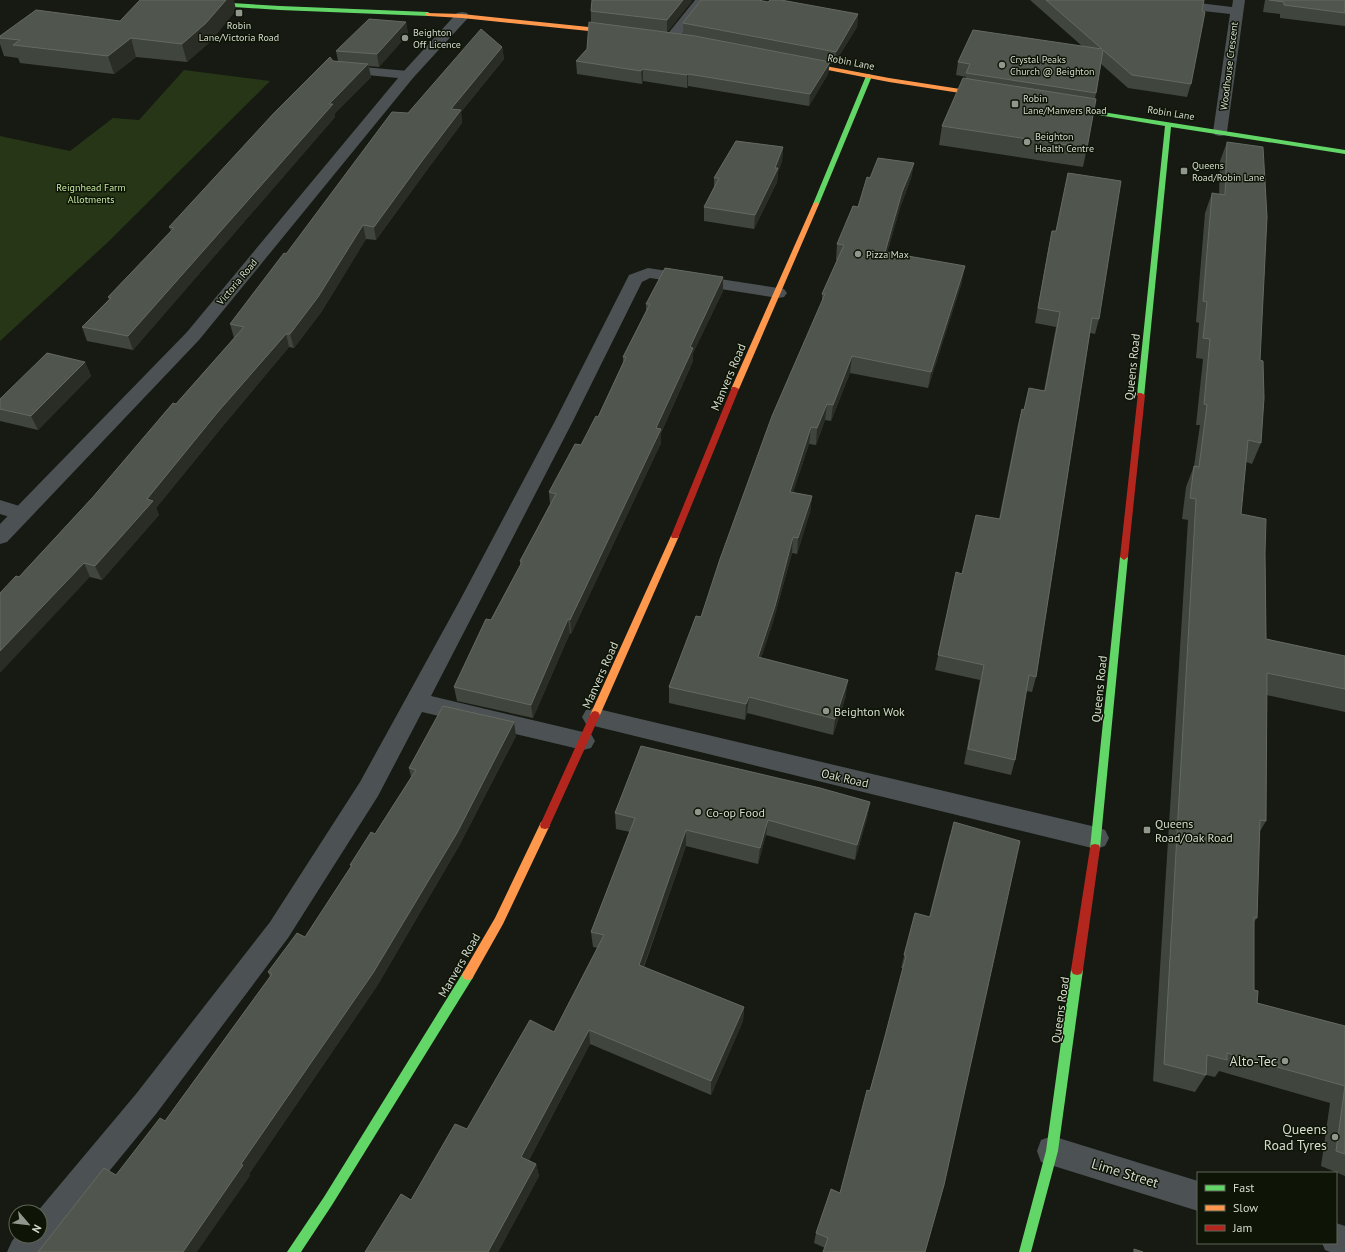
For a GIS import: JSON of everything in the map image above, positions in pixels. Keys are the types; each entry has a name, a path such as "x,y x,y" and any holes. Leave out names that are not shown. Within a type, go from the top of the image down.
{"street":[{"path":"160,0 280,8 462,16 626,33"},
{"path":"671,39 702,0"},
{"path":"1140,0 1237,6"},
{"name":"Woodhouse Crescent","path":"1220,132 1237,6"},
{"name":"Victoria Road","path":"0,537 193,336 408,75 462,16"},
{"name":"Robin Lane","path":"791,62 994,96"},
{"path":"341,69 408,75"},
{"name":"Manvers Road","path":"293,1252 328,1201 450,1006 499,921 536,845 672,544 744,368 778,293 869,76"},
{"name":"Robin Lane","path":"1055,106 1345,152"},
{"name":"Queens Road","path":"1025,1252 1052,1151 1096,838 1168,124"},
{"path":"48,1222 146,1104 279,930 369,789 470,602 514,513 564,421 635,279 648,273 778,293"},
{"path":"0,507 22,514"},
{"path":"416,702 583,741"},
{"name":"Oak Road","path":"594,718 1096,838"},
{"name":"Lime Street","path":"1052,1151 1197,1196"},
{"path":"23,1252 30,1244"}],"green space":[{"name":"Reignhead Farm Allotments","path":"184,70 270,81 107,243 0,341 0,136 70,151 113,118 139,120"}],"building":[{"path":"140,0 226,0 206,23 182,44 131,38 108,56 13,45 20,40 0,38 0,36 36,10 120,21"},
{"path":"592,0 683,0 667,20 591,11"},
{"path":"701,0 758,0 768,2 770,0 781,0 858,14 836,52 683,23"},
{"path":"1046,0 1204,0 1202,11 1205,12 1191,84 1132,75 1103,50 1096,93 966,73 970,64 958,62 973,30 1102,49"},
{"path":"1269,0 1345,0 1345,13 1284,5 1284,2"},
{"path":"369,19 406,22 377,54 336,51"},
{"path":"589,22 695,36 830,62 810,94 688,74 643,69 641,71 576,61 587,49"},
{"path":"481,29 502,47 451,109 461,110 374,227 363,225 318,297 290,334 286,334 217,413 147,499 153,501 95,566 84,563 0,651 0,593 16,576 19,577 93,497 173,403 176,404 244,327 230,324 284,253 286,254 392,112 408,113"},
{"path":"330,57 333,61 368,64 329,104 333,104 128,336 82,327 111,298 108,297 174,228 169,227 274,113"},
{"path":"963,78 1096,99 1087,148 942,126"},
{"path":"736,141 783,147 775,168 778,168 755,215 704,207 719,178 714,178"},
{"path":"1227,142 1263,147 1267,217 1260,360 1263,361 1264,398 1261,443 1248,440 1241,514 1266,519 1266,639 1345,656 1345,689 1267,673 1266,821 1260,820 1257,918 1254,917 1254,990 1258,991 1257,1003 1345,1026 1345,1086 1227,1053 1227,1060 1207,1055 1206,1075 1164,1064 1196,499 1190,498 1194,466 1199,467 1207,405 1204,404 1210,339 1203,338 1207,302 1203,301 1212,193 1225,195"},
{"path":"878,158 914,163 902,192 885,252 965,266 931,372 852,356 833,405 827,404 817,428 811,427 790,492 812,496 798,538 793,537 775,606 758,657 848,680 835,719 749,697 746,704 669,687 696,616 701,617 720,559 772,416 825,294 822,294 844,245 837,244 853,206 858,207 867,177 870,178"},
{"path":"1068,173 1121,181 1099,319 1092,318 1036,677 1029,675 1015,760 968,749 984,665 938,655 956,572 962,574 976,515 1000,519 1022,409 1024,410 1029,388 1045,391 1060,312 1038,308 1052,231 1056,231"},
{"path":"665,268 723,277 690,347 693,348 656,428 661,429 570,620 568,619 531,705 454,687 486,619 491,620 522,562 520,561 556,494 549,492 575,444 581,445 596,416 598,417 626,357 623,357 650,304 646,304"},
{"path":"47,353 85,362 31,416 0,409 0,399"},
{"path":"443,706 514,722 457,833 373,973 241,1164 243,1165 183,1252 38,1252 44,1244 48,1244 48,1239 104,1168 116,1175 160,1118 165,1121 272,974 268,972 297,933 305,937 352,865 350,865 371,832 375,834 416,770 409,768"},
{"path":"641,746 820,788 870,802 857,845 768,820 760,848 686,830 639,965 744,1007 711,1081 589,1030 521,1157 536,1164 488,1252 365,1252 401,1194 411,1200 455,1124 467,1129 530,1020 554,1032 604,935 591,932 635,818 615,813"},
{"path":"954,822 1020,841 944,1185 925,1252 823,1252 828,1238 816,1233 831,1189 840,1193 867,1090 870,1091 885,1036 906,956 904,955 915,913 930,917"},
{"path":"1345,1086 1345,1154 1336,1151"},
{"path":"1134,1249 1143,1252 1134,1252"}],"traffic: fast":[{"path":"160,0 280,8 428,14"},
{"path":"816,204 869,76"},
{"path":"1064,108 1345,152"},
{"path":"1141,395 1168,124"},
{"path":"1095,848 1124,557"},
{"path":"1025,1252 1052,1151 1077,970"},
{"path":"293,1252 328,1201 468,975"}],"traffic: slow":[{"path":"428,14 462,16 618,32"},
{"path":"799,63 889,80 986,95"},
{"path":"735,389 816,204"},
{"path":"595,715 675,536"},
{"path":"468,975 499,921 545,825"}],"traffic: jam":[{"path":"675,536 735,389"},
{"path":"1124,557 1141,395"},
{"path":"545,825 595,715"},
{"path":"1077,970 1095,848"}],"place":[{"name":"Robin Lane/Victoria Road","path":"239,13"},
{"name":"Beighton Off Licence","path":"405,38"},
{"name":"Crystal Peaks Church @ Beighton","path":"1002,65"},
{"name":"Robin Lane/Manvers Road","path":"1015,104"},
{"name":"Beighton Health Centre","path":"1027,142"},
{"name":"Queens Road/Robin Lane","path":"1184,171"},
{"name":"Pizza Max","path":"858,254"},
{"name":"Beighton Wok","path":"826,711"},
{"name":"Co-op Food","path":"698,812"},
{"name":"Queens Road/Oak Road","path":"1147,830"},
{"name":"Alto-Tec","path":"1285,1061"},
{"name":"Queens Road Tyres","path":"1335,1137"}]}
